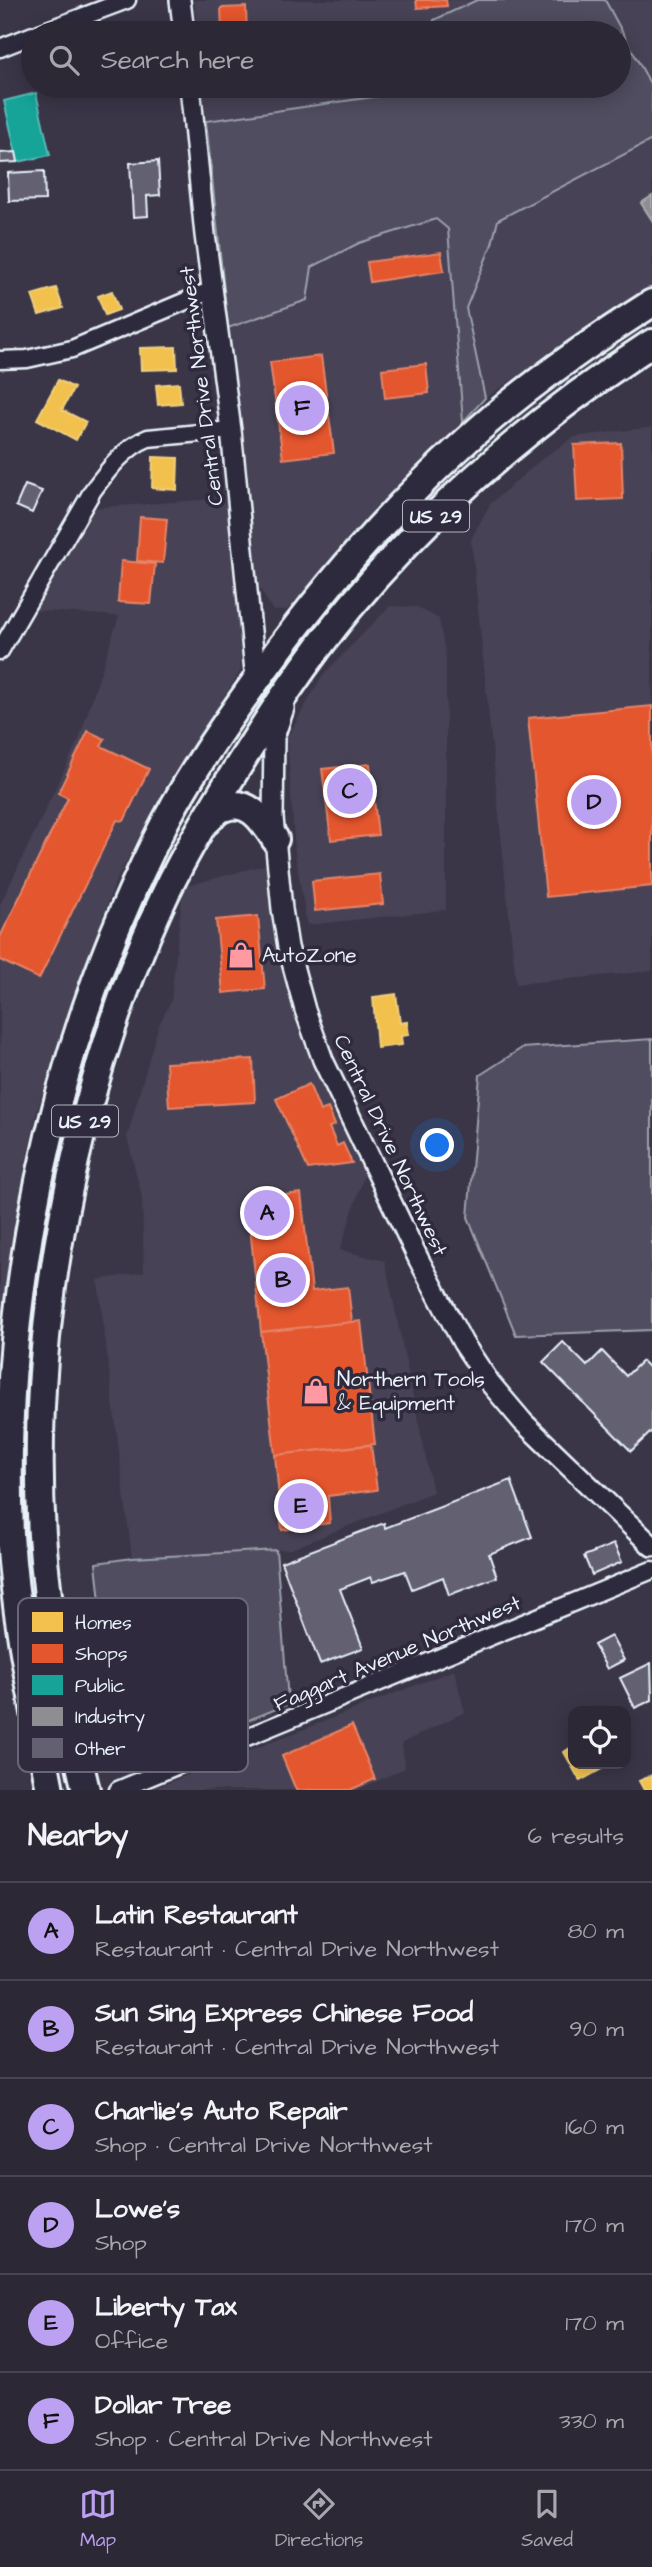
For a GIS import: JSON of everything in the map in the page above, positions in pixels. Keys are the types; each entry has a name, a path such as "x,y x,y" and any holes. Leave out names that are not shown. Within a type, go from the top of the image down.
{"highway":[{"name":"US 29","path":"18,1613 10,1536 8,1465 12,1313 49,1132 83,1012 127,902 156,840 194,771 256,681 309,609 367,541 466,441 547,377 652,303"},
{"name":"US 29","path":"50,1598 42,1534 41,1438 49,1314 56,1254 79,1139 122,1003 159,908 202,826 251,745 351,606 400,552 471,482 586,388 652,343"},
{"path":"159,908 183,834 258,702 256,681"},
{"path":"202,826 223,808 237,806 251,809 260,816 275,839"},
{"path":"12,1313 49,1314"},
{"name":"US 29","path":"47,1772 50,1790"},
{"name":"US 29","path":"82,1772 86,1790"}],"street":[{"path":"71,21 127,0"},
{"path":"180,0 183,21"},
{"path":"0,48 21,40"},
{"name":"Central Drive Northwest","path":"191,98 212,290 231,429 256,681"},
{"path":"0,360 27,359 72,349 212,290"},
{"path":"0,651 93,490 108,470 136,443 148,438 231,429"},
{"name":"Central Drive Northwest","path":"291,687 274,737 273,818 288,947 307,1018 323,1060 419,1260 463,1343 490,1383 523,1422 652,1546"},
{"name":"Faggart Avenue Northwest","path":"248,1736 652,1570"},
{"name":"Faggart Avenue Northwest","path":"118,1790 162,1772"}],"shaded area":[{"path":"194,0 477,0 434,21 196,21"},
{"path":"477,0 605,0 616,21 434,21"},
{"path":"605,0 652,0 652,87 631,48 631,21 616,21"},
{"path":"631,48 652,87 652,140 498,220 492,244 466,308 485,398 463,422 448,229 436,219 359,243 312,267 307,300 228,328 206,121 366,98 631,98"},
{"path":"204,98 366,98 206,121"},
{"path":"652,140 652,286 485,398 466,308 492,244 498,220"},
{"path":"435,219 448,229 463,422 287,610 273,611 258,585 228,328 307,300 312,267 359,243"},
{"path":"652,427 652,971 516,984 471,539 490,504 543,458 574,437"},
{"path":"229,498 243,622 240,672 165,787 115,883 62,1030 37,1111 24,1170 3,1311 0,1409 0,905 79,739 119,616 31,610 91,508"},
{"path":"390,606 417,607 439,619 446,658 446,910 307,925 295,852 287,738 322,676"},
{"path":"268,864 366,1169 340,1250 385,1261 433,1492 291,1549 132,1558 98,1280 144,1272 142,1197 127,1137 158,1027 171,1001 183,887"},
{"path":"652,1039 652,1330 516,1335 468,1217 480,1075 522,1048"},
{"path":"276,1550 288,1700 286,1705 248,1720 248,1598 100,1598 96,1563 132,1558"},
{"path":"454,1670 465,1712 402,1743 405,1768 357,1790 150,1790 196,1772 248,1772 248,1751"}],"building: Homes":[{"path":"56,288 63,308 39,315 32,295"},
{"path":"112,291 119,310 105,315 98,296"},
{"path":"176,347 177,369 141,370 140,348"},
{"path":"58,380 74,388 62,410 86,422 76,440 37,419"},
{"path":"179,383 181,403 158,405 156,385"},
{"path":"153,457 178,458 177,490 152,488"},
{"path":"396,994 400,1023 407,1022 409,1035 401,1036 402,1045 377,1048 373,997"},
{"path":"573,1769 602,1769 580,1781"},
{"path":"652,1775 652,1790 644,1790 639,1781"}],"building: Shops":[{"path":"416,0 446,0 447,6 417,8"},
{"path":"246,7 247,21 222,21 221,8"},
{"path":"441,252 444,271 370,282 367,262"},
{"path":"321,356 334,453 283,459 270,362"},
{"path":"426,364 429,393 385,398 382,369"},
{"path":"621,443 623,499 577,501 574,445"},
{"path":"140,517 167,519 163,563 137,561"},
{"path":"121,561 155,564 151,604 118,602"},
{"path":"652,706 652,886 546,897 528,718"},
{"path":"88,731 105,739 101,746 149,769 124,821 117,820 39,979 0,960 0,937 68,798 58,793"},
{"path":"370,764 378,835 331,840 322,769"},
{"path":"380,874 383,904 315,911 312,881"},
{"name":"AutoZone","path":"258,916 265,989 223,993 216,920"},
{"path":"253,1059 255,1102 169,1107 166,1063"},
{"path":"309,1084 320,1111 328,1108 335,1125 329,1127 337,1146 343,1143 352,1163 308,1169 276,1099"},
{"path":"301,1193 312,1291 348,1287 352,1322 261,1332 247,1199"},
{"path":"361,1321 375,1444 275,1455 261,1332"},
{"path":"371,1445 377,1490 328,1496 330,1523 282,1530 275,1455"},
{"path":"352,1725 375,1779 350,1790 296,1790 282,1756"}],"building: Public":[{"path":"21,97 37,98 50,155 18,162 4,101"}],"building: Industry":[{"path":"652,196 652,220 641,203"}],"building: Other":[{"path":"16,152 18,162 0,163 0,153"},
{"path":"158,161 160,195 147,196 148,216 133,217 130,163"},
{"path":"44,171 45,200 9,201 8,173"},
{"path":"25,485 42,491 32,513 16,506"},
{"path":"563,1342 587,1366 602,1351 626,1376 642,1361 652,1371 652,1431 631,1451 543,1362"},
{"path":"511,1480 532,1537 489,1554 497,1577 449,1595 443,1577 412,1589 405,1571 373,1582 371,1577 340,1589 363,1648 320,1664 281,1562 384,1523 385,1528"},
{"path":"614,1544 622,1562 592,1575 584,1556"},
{"path":"611,1636 624,1660 607,1669 594,1645"},
{"path":"651,1663 652,1700 635,1708 620,1678"}],"place":[{"name":"Dollar Tree","path":"302,408"},
{"name":"Charlie's Auto Repair","path":"350,791"},
{"name":"Lowe's","path":"594,802"},
{"name":"AutoZone","path":"241,955"},
{"name":"Latin Restaurant","path":"267,1213"},
{"name":"Sun Sing Express Chinese Food","path":"283,1280"},
{"name":"Northern Tools & Equipment","path":"316,1391"},
{"name":"Liberty Tax","path":"301,1506"}]}
